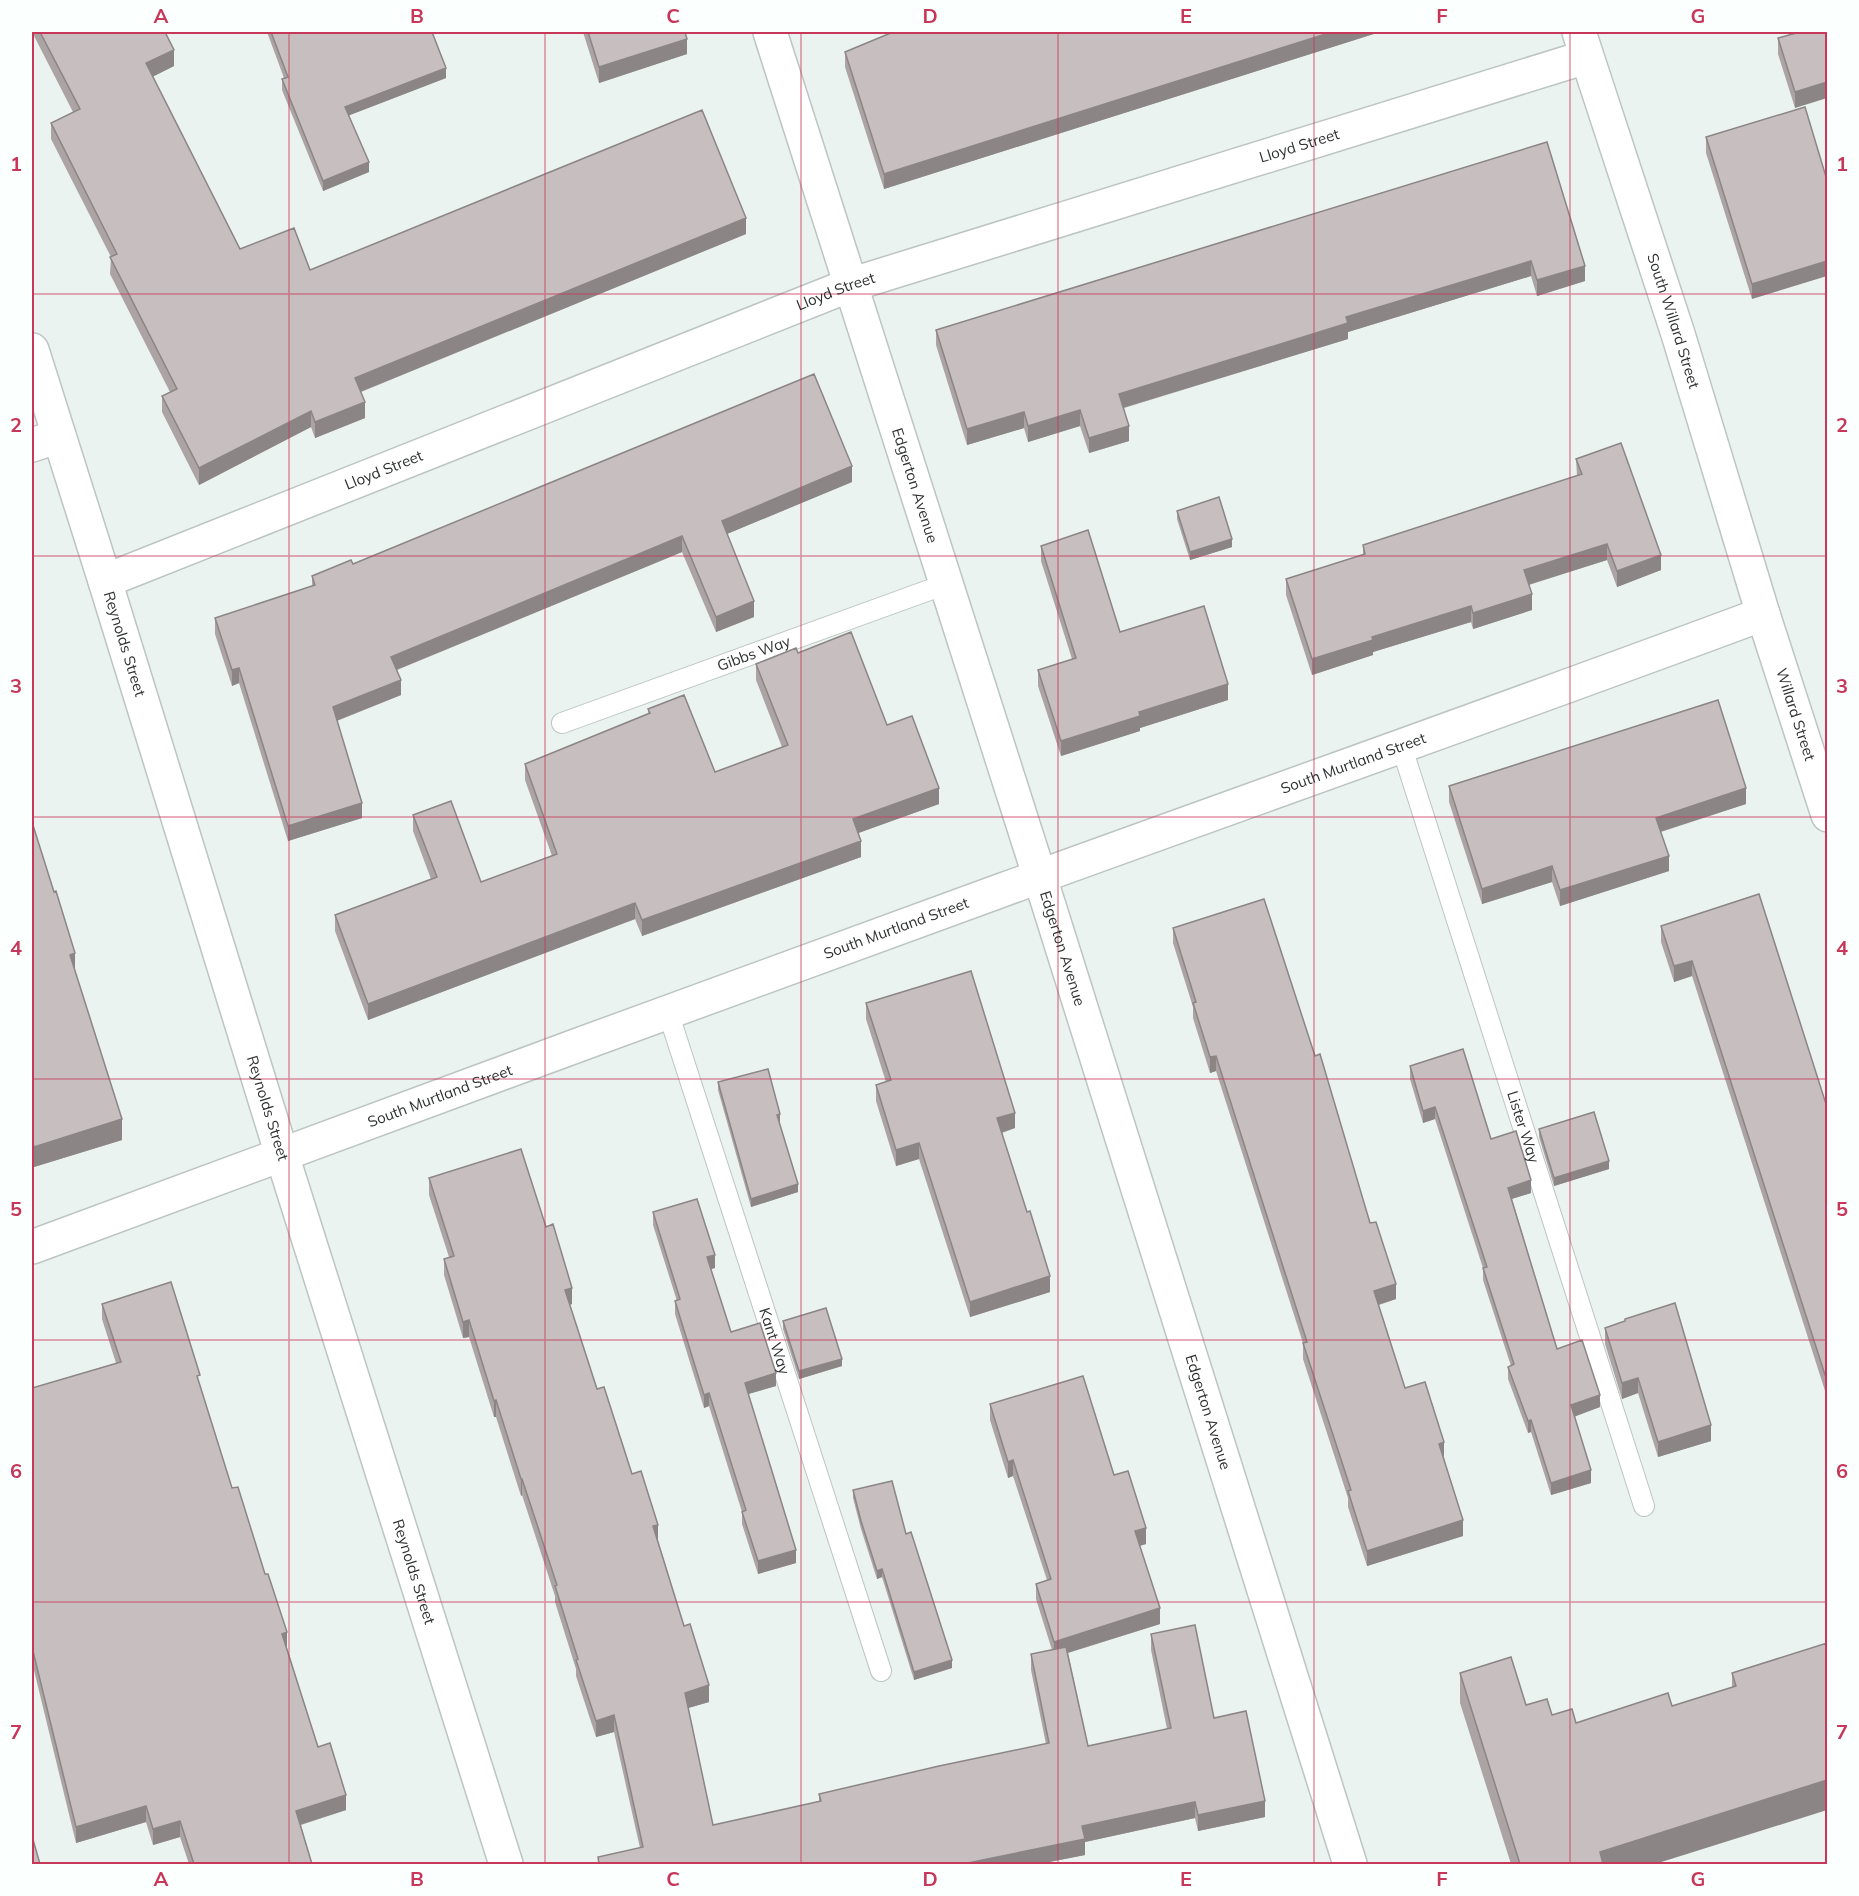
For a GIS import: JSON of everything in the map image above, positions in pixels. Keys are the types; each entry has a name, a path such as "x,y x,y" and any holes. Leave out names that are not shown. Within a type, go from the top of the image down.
{"street":[{"name":"Edgerton Avenue","path":"770,32 1350,1864"},
{"name":"Lloyd Street","path":"105,581 850,285 1582,44"},
{"name":"South Willard Street","path":"1582,44 1678,334 1763,614"},
{"name":"Reynolds Street","path":"32,350 45,440 105,581 282,1155 506,1864"},
{"name":"South Murtland Street","path":"32,1247 1039,876 1402,748 1763,614"},
{"name":"Willard Street","path":"1763,614 1827,815"}],"lane":[{"name":"Gibbs Way","path":"562,723 946,584"},
{"name":"Lister Way","path":"1402,748 1644,1506"},
{"name":"Kant Way","path":"668,1012 881,1671"}],"building":[{"path":"40,32 165,32 174,50 146,63 240,249 294,228 310,270 702,110 746,218 355,378 365,402 315,422 311,411 199,468 162,396 177,389 110,257 117,254 51,123 80,109"},
{"path":"271,32 432,32 446,68 345,107 369,162 323,181 282,79 288,77"},
{"path":"588,32 685,32 687,39 599,67"},
{"path":"893,32 1332,32 884,174 845,52"},
{"path":"1800,32 1827,32 1827,82 1795,92 1778,38"},
{"path":"1805,107 1827,180 1827,261 1752,284 1706,137"},
{"path":"1547,142 1585,266 1537,280 1531,261 1346,317 1348,323 1119,394 1129,426 1089,438 1080,410 1028,426 1024,412 967,429 936,330"},
{"path":"814,374 852,466 722,521 754,601 716,617 682,536 391,657 401,680 333,707 362,803 288,826 239,668 232,670 215,618 315,585 312,576 351,560 353,564"},
{"path":"1621,443 1661,555 1617,571 1607,544 1524,570 1532,594 1473,613 1471,606 1372,637 1373,640 1312,659 1286,579 1365,554 1363,545 1582,474 1576,459"},
{"path":"1219,497 1232,539 1190,552 1177,511"},
{"path":"1088,530 1120,632 1204,606 1228,684 1139,712 1140,716 1061,741 1038,670 1076,658 1041,546"},
{"path":"851,632 887,725 912,716 939,788 853,819 861,841 642,920 635,903 368,1004 335,915 437,877 413,815 451,801 481,882 557,854 525,764 650,713 648,709 684,695 715,772 788,745 756,664 796,648 798,653"},
{"path":"1718,700 1746,788 1656,818 1669,856 1560,890 1552,866 1482,889 1449,786"},
{"path":"32,822 75,953 70,955 122,1119 34,1147 32,1139"},
{"path":"1759,894 1827,1107 1827,1381 1692,961 1674,966 1661,926"},
{"path":"1264,899 1315,1056 1320,1054 1370,1223 1376,1222 1396,1284 1374,1291 1405,1388 1425,1382 1444,1442 1439,1444 1463,1520 1367,1551 1348,1491 1351,1490 1303,1343 1307,1342 1216,1056 1210,1057 1173,928"},
{"path":"971,971 1015,1113 997,1118 1050,1276 970,1302 919,1143 896,1150 876,1085 891,1080 866,1003"},
{"path":"1463,1049 1491,1139 1516,1131 1531,1180 1508,1188 1557,1349 1582,1340 1600,1395 1571,1405 1591,1470 1551,1483 1531,1420 1528,1421 1508,1367 1514,1364 1483,1268 1487,1267 1435,1107 1423,1111 1410,1066"},
{"path":"768,1069 780,1114 777,1115 798,1184 751,1199 718,1082"},
{"path":"1594,1112 1609,1161 1554,1178 1539,1129"},
{"path":"521,1149 546,1227 553,1224 572,1288 565,1290 597,1389 604,1387 632,1474 641,1471 658,1525 653,1526 684,1626 690,1624 709,1685 685,1693 713,1825 821,1801 819,1794 1049,1743 1031,1654 1066,1647 1088,1746 1171,1728 1151,1634 1195,1625 1214,1718 1246,1711 1265,1801 1198,1815 1195,1802 1082,1826 1085,1839 963,1864 599,1864 598,1857 643,1847 614,1715 596,1721 576,1660 578,1659 555,1586 557,1585 496,1400 494,1401 469,1320 463,1322 444,1259 454,1256 429,1178"},
{"path":"697,1199 715,1255 707,1257 731,1332 760,1323 776,1373 745,1383 796,1550 758,1561 742,1512 746,1510 709,1393 704,1395 675,1301 680,1299 653,1212"},
{"path":"171,1282 232,1488 238,1487 265,1574 268,1574 287,1632 282,1634 318,1747 330,1743 346,1795 296,1811 312,1864 194,1864 180,1821 153,1829 146,1806 76,1827 32,1647 32,1388 121,1362 102,1304"},
{"path":"1675,1303 1711,1425 1658,1442 1638,1378 1622,1383 1605,1328"},
{"path":"826,1308 842,1359 799,1371 783,1321"},
{"path":"1083,1376 1114,1475 1128,1471 1146,1528 1135,1531 1160,1608 1054,1642 1036,1584 1051,1579 1013,1460 1008,1462 990,1404"},
{"path":"892,1481 906,1534 911,1532 952,1660 914,1672 882,1569 877,1571 853,1490"},
{"path":"1827,1643 1827,1780 1600,1852 1603,1864 1520,1864 1460,1673 1511,1657 1526,1705 1547,1699 1552,1715 1572,1709 1576,1723 1668,1693 1672,1706 1736,1686 1732,1673"},
{"path":"32,1836 40,1864 32,1864"}]}
